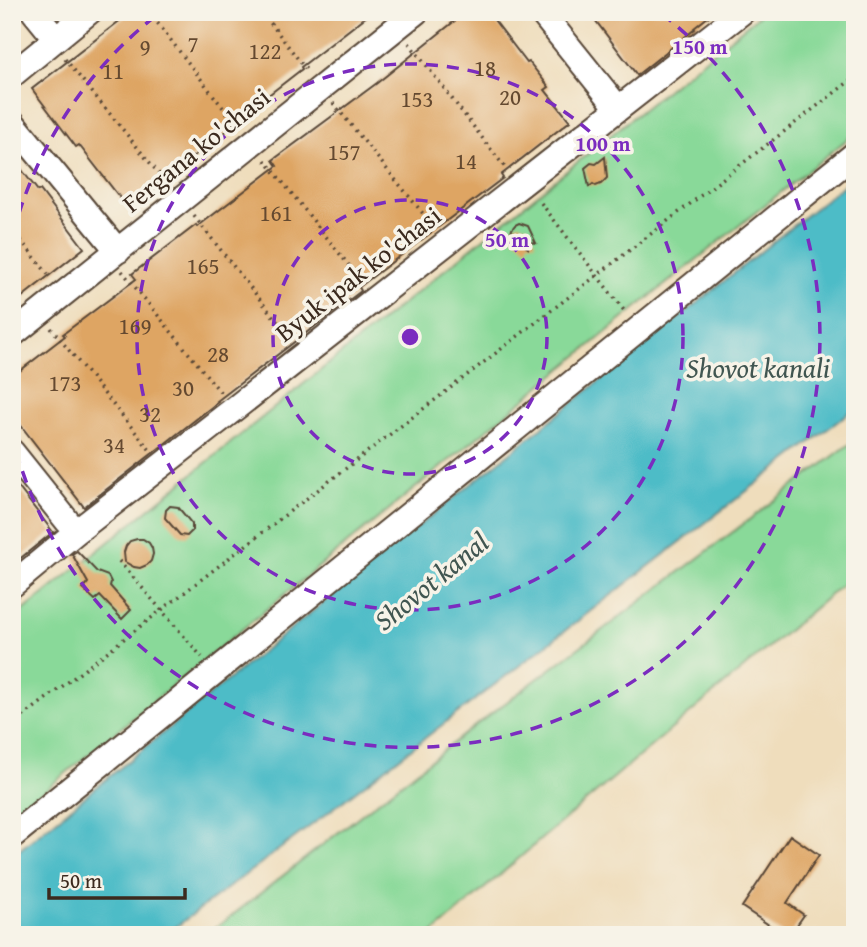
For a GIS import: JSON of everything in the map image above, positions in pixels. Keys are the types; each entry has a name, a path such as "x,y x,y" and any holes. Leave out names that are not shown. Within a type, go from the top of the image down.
{"street":[{"path":"34,12 56,39"},
{"path":"12,75 89,12"},
{"path":"541,12 618,108"},
{"name":"Byuk ipak ko'chasi","path":"12,585 76,532 742,12"},
{"name":"Fergana ko'chasi","path":"12,335 407,20"},
{"path":"12,122 114,254"},
{"path":"12,836 855,154"},
{"path":"12,452 76,532"}],"path":[{"path":"262,12 446,243"},
{"path":"407,20 518,186"},
{"path":"12,725 855,77"},
{"path":"541,203 638,328"},
{"path":"12,229 63,293"},
{"path":"114,254 234,409"},
{"path":"39,313 162,465"},
{"path":"119,561 215,671"}],"green space":[{"path":"763,12 855,12 855,133 12,817 12,620"},
{"path":"855,440 855,574 431,935 207,935 476,725"}],"water":[{"name":"Shovot kanali","path":"855,176 855,408 165,935 12,935 12,856"}],"building":[{"path":"131,12 372,12 128,208 79,145 76,147 32,89"},
{"path":"466,12 488,12 549,87 545,90 570,121 501,175 503,178 359,287 361,291 84,507 12,414 12,377 65,336 63,334 136,279 132,274 277,166 273,160 377,83"},
{"path":"589,12 714,12 637,75"},
{"path":"12,157 84,248 12,305"},
{"path":"605,157 607,178 601,184 589,187 585,168"},
{"path":"519,223 528,226 536,243 528,242 528,248 511,234 512,229"},
{"path":"12,479 53,532 12,565"},
{"path":"170,506 178,507 192,524 192,531 187,536 180,535 165,518 166,510"},
{"path":"137,539 149,543 153,554 151,561 140,568 125,562 126,546"},
{"path":"77,551 97,572 108,576 110,586 131,610 122,619 100,596 95,600 83,589 88,583 72,554"},
{"path":"790,835 819,855 787,903 804,915 790,935 784,935 742,907"}],"water label":[{"name":"Shovot kanal","path":"431,581"}]}
